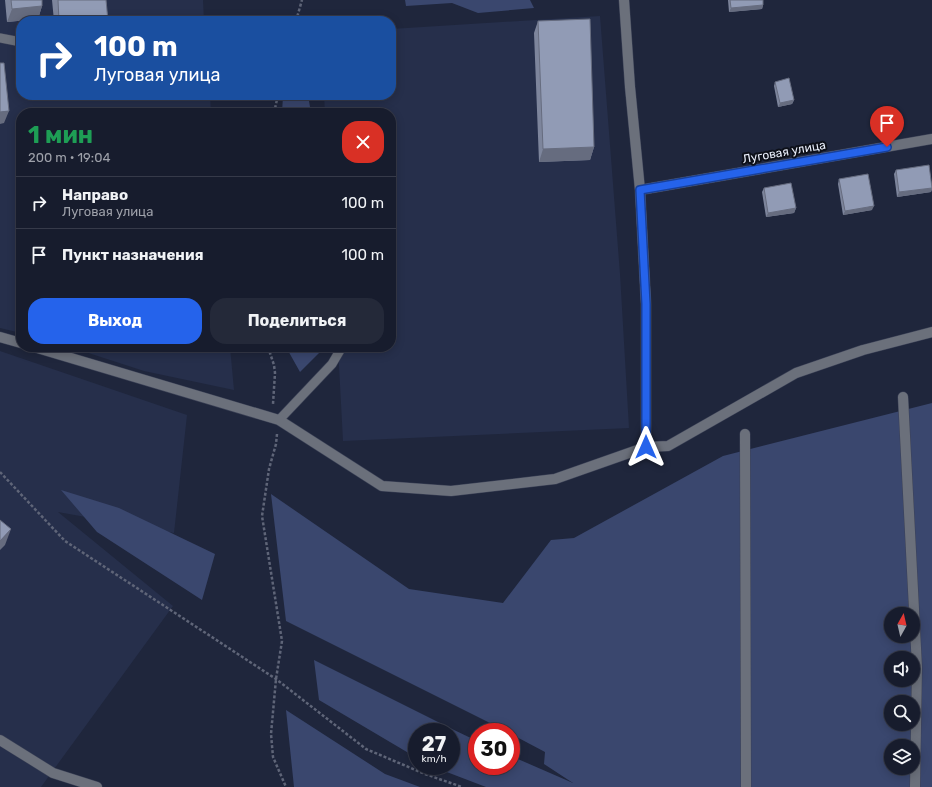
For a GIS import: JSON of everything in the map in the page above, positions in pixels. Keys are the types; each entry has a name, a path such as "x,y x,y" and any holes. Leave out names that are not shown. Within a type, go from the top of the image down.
{"street":[{"path":"624,0 630,87 640,190 646,304 646,447"},
{"name":"Луговая улица","path":"640,190 932,139"},
{"path":"51,352 279,420 382,486 451,491 555,479 646,447 668,446 796,373 863,350 932,332"},
{"path":"0,337 16,342"},
{"path":"903,397 917,667 915,787"},
{"path":"745,434 746,787"},
{"path":"0,740 53,773 97,787"}],"lane":[{"path":"0,38 16,41"},
{"path":"279,420 332,364 339,352"}],"path":[{"path":"297,16 302,0"},
{"path":"270,352 275,373 274,398 272,405 279,420 276,444 262,516 282,641 276,679 271,734 273,757 286,787"},
{"path":"0,472 65,541 276,679 366,749 425,774 462,787"}],"shaded area":[{"path":"0,0 203,0 204,16 16,16 16,100 210,100 211,108 16,108 16,332 0,328"},
{"path":"405,0 530,0 534,8 478,13 452,3 406,6"},
{"path":"600,16 620,274 629,428 343,441 338,352 396,352 396,108 325,108 324,100 396,100 396,29"},
{"path":"283,100 309,100 310,108 282,108"},
{"path":"0,351 187,415 174,533 58,512 173,606 41,787 0,787"},
{"path":"85,352 230,352 234,390 144,371"},
{"path":"289,352 320,352 300,372"},
{"path":"932,403 932,787 486,787 455,775 460,775 460,733 468,737 468,775 520,775 520,760 573,783 544,764 545,752 520,739 520,723 490,723 286,621 271,494 409,589 503,603 551,540 574,538 723,456"},
{"path":"61,490 119,508 215,554 202,600 97,532"},
{"path":"314,660 440,723 408,723 408,753 319,700"},
{"path":"286,710 385,774 420,787 294,787"}],"building":[{"path":"11,0 42,0 42,6 12,9"},
{"path":"58,0 106,0 108,16 59,16"},
{"path":"730,0 763,0 763,5 731,8"},
{"path":"590,19 594,147 543,149 538,21"},
{"path":"0,63 4,63 9,111 0,112"},
{"path":"789,78 794,100 780,103 775,82"},
{"path":"929,165 932,188 899,192 896,170"},
{"path":"868,174 874,206 845,211 839,179"},
{"path":"791,183 796,208 768,213 764,188"},
{"path":"0,520 11,529 0,541"}],"route":[{"path":"646,447 646,304 640,190 887,147"}]}
